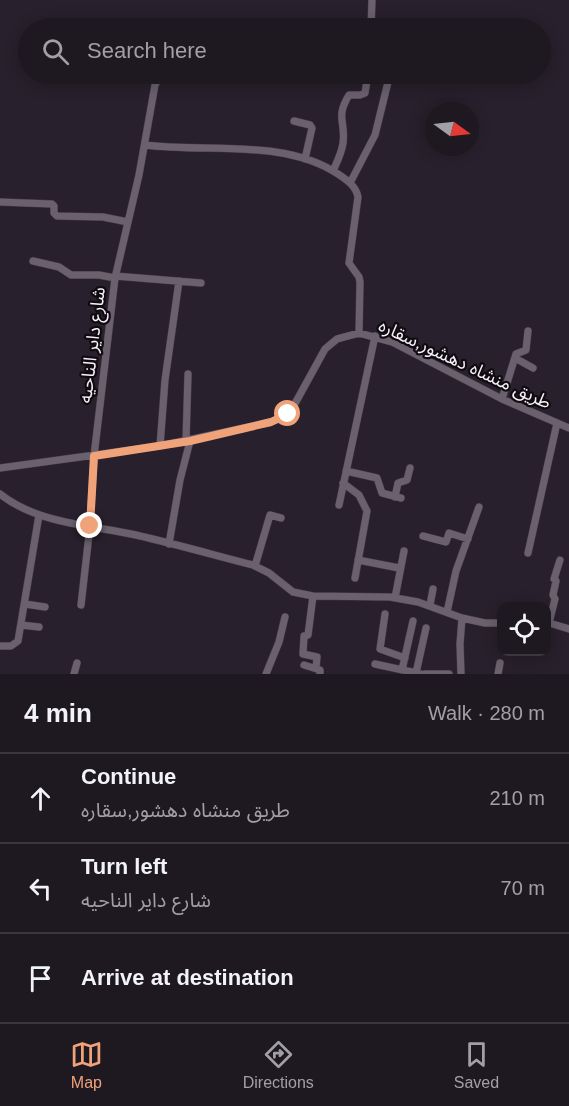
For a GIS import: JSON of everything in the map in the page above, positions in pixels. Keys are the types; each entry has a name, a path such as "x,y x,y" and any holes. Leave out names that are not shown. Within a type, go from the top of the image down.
{"street":[{"path":"371,18 372,0"},
{"name":"شارع داير الناحيه","path":"81,605 90,526 94,456 115,277 157,84"},
{"path":"333,171 343,144 340,119 342,109 349,95 365,93 366,84"},
{"path":"350,183 375,135 388,84"},
{"path":"294,122 312,128 304,159"},
{"path":"145,145 169,148 225,148 274,153 304,159 333,171 350,183 356,190 358,198 350,263 360,282 359,333"},
{"path":"0,202 52,204 57,216 103,217 128,222"},
{"path":"33,261 59,267 71,275 201,283"},
{"path":"160,446 165,380 179,281"},
{"path":"502,399 514,358 518,352 526,350 528,331"},
{"name":"طريق منشاه دهشور,سقاره","path":"0,468 160,446 271,422 292,409 326,349 337,339 359,333 392,342 502,399 569,428"},
{"path":"339,505 375,336"},
{"path":"514,358 533,368"},
{"path":"169,544 188,441 188,374"},
{"path":"528,553 557,423"},
{"path":"346,471 377,478 381,492 398,498 398,483 406,480 410,468"},
{"path":"343,483 359,495 367,511 355,578"},
{"path":"0,494 21,509 39,515 255,566 269,573 293,592 313,596 395,598 430,605 462,618 484,623 497,623"},
{"path":"447,612 456,571 479,507"},
{"path":"0,646 16,644 25,604 39,515"},
{"path":"255,566 270,515 281,518"},
{"path":"423,536 446,542 450,533 468,539"},
{"path":"395,598 404,551"},
{"path":"358,560 399,568"},
{"path":"551,612 555,599 553,595 556,581 554,579 560,560"},
{"path":"430,605 433,589"},
{"path":"304,665 318,671 317,657 303,654 304,636 308,635 313,596"},
{"path":"25,604 45,607"},
{"path":"385,615 380,649 405,658"},
{"path":"266,674 279,642 285,617"},
{"path":"461,674 462,618"},
{"path":"402,670 413,621"},
{"path":"551,623 569,629"},
{"path":"21,625 39,627"},
{"path":"421,674 426,628"},
{"path":"74,674 77,663"},
{"path":"498,674 500,663"},
{"path":"375,664 421,674 449,674"}],"route":[{"path":"90,526 94,456 190,441 271,422 288,414"}]}
